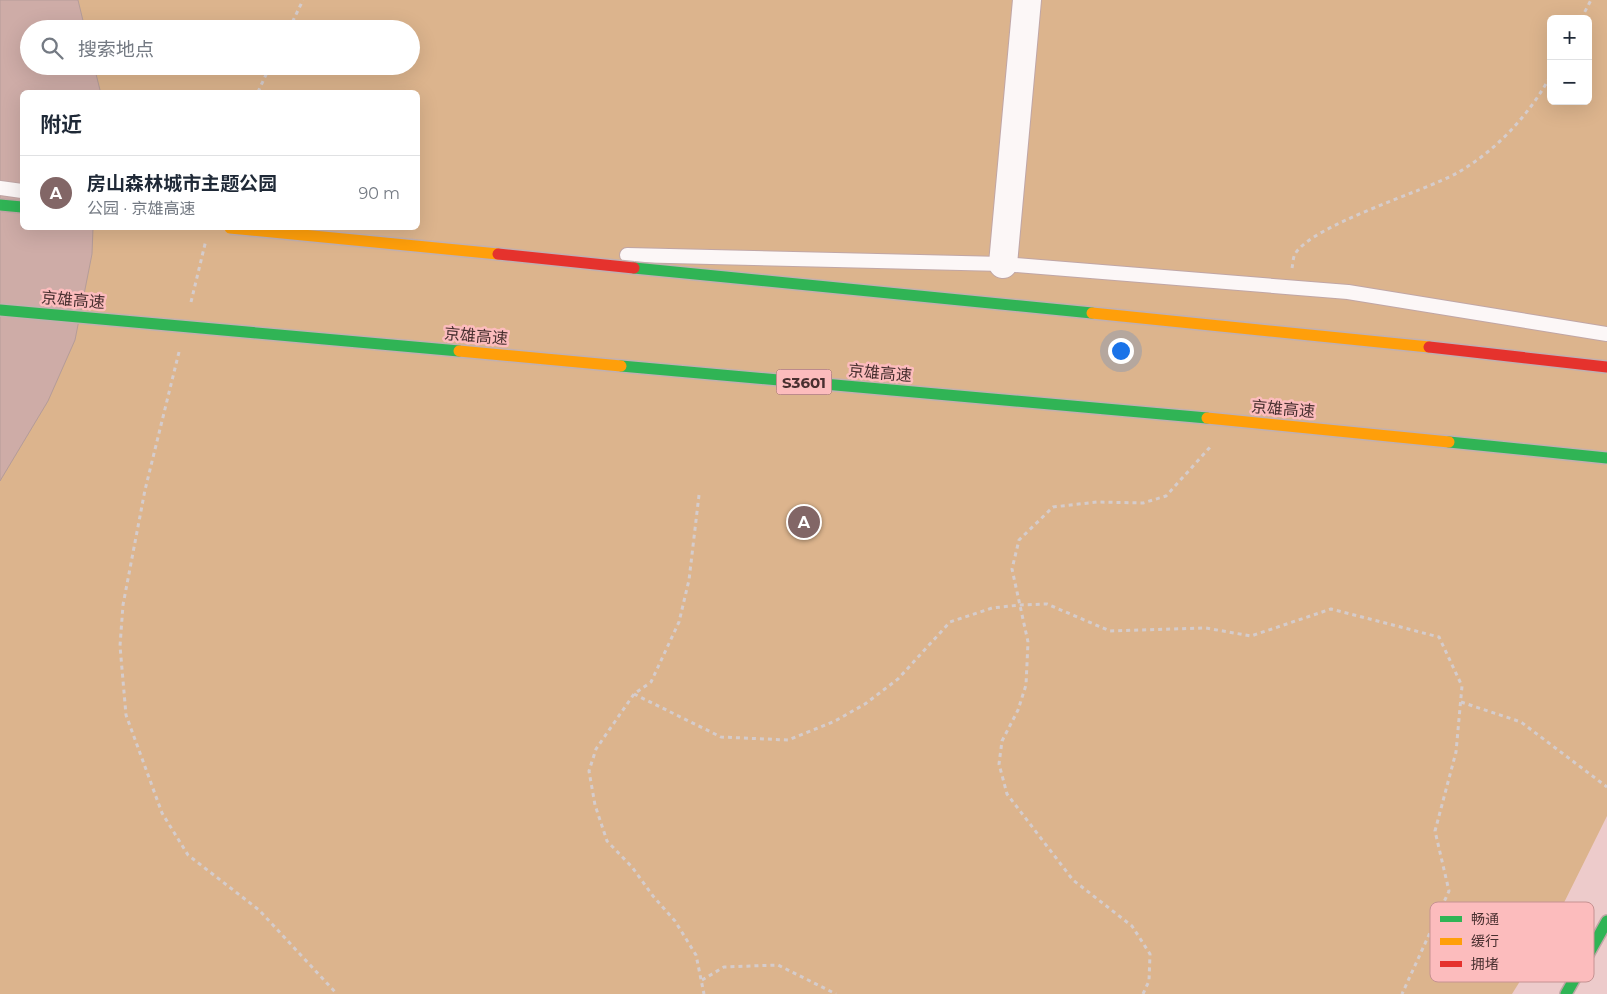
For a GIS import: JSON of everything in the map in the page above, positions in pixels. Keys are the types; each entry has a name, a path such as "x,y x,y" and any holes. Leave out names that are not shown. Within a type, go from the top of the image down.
{"main road":[{"path":"0,205 20,207"},
{"path":"250,230 1327,336 1607,367"},
{"name":"京雄高速","path":"0,310 1297,426 1607,458"},
{"path":"1594,944 1607,921"},
{"path":"1566,994 1573,982"}],"street":[{"path":"1003,264 1027,0"}],"lane":[{"path":"0,188 20,192"},
{"path":"297,230 447,250 1003,264 1348,292 1607,334"}],"path":[{"path":"293,20 303,0"},
{"path":"1583,15 1591,0"},
{"path":"259,90 266,75"},
{"path":"1288,287 1296,253 1315,235 1458,172 1501,140 1539,97 1547,82"},
{"path":"189,312 207,237"},
{"path":"180,350 145,490 123,605 120,646 126,715 162,813 188,855 259,910 337,994"},
{"path":"1143,994 1149,981 1150,954 1132,926 1073,880 1007,794 999,764 1002,741 1018,710 1026,684 1028,642 1012,569 1019,540 1053,507 1097,502 1143,503 1166,496 1218,439"},
{"path":"698,495 689,580 679,622 651,682 634,694 596,749 589,772 595,805 607,841 632,867 653,896 676,921 696,955 704,994"},
{"path":"634,694 721,738 788,740 835,721 865,704 898,679 950,622 992,608 1047,604 1110,631 1206,628 1251,636 1331,609 1439,637 1462,686 1456,752 1435,831 1449,891 1444,902"},
{"path":"1461,702 1521,722 1607,787"},
{"path":"1402,994 1430,933"},
{"path":"702,980 724,968 778,965 836,994"}],"shaded area":[{"path":"0,0 1607,0 1607,816 1564,902 1430,902 1430,982 1519,982 1512,994 0,994"}],"building":[{"path":"0,0 78,0 83,20 20,20 20,75 96,75 100,90 20,90 20,230 93,230 92,254 75,340 48,401 0,481"}],"traffic: fast":[{"path":"0,205 20,207"},
{"path":"634,268 1092,313"},
{"path":"0,310 459,351"},
{"path":"621,366 1207,418"},
{"path":"1449,442 1607,458"},
{"path":"1594,944 1607,921"},
{"path":"1566,994 1573,982"}],"traffic: slow":[{"path":"251,230 498,254"},
{"path":"1092,313 1429,347"},
{"path":"459,351 621,366"},
{"path":"1207,418 1449,442"}],"traffic: jam":[{"path":"498,254 634,268"},
{"path":"1429,347 1607,367"}],"place":[{"name":"房山森林城市主题公园","path":"804,522"}]}
